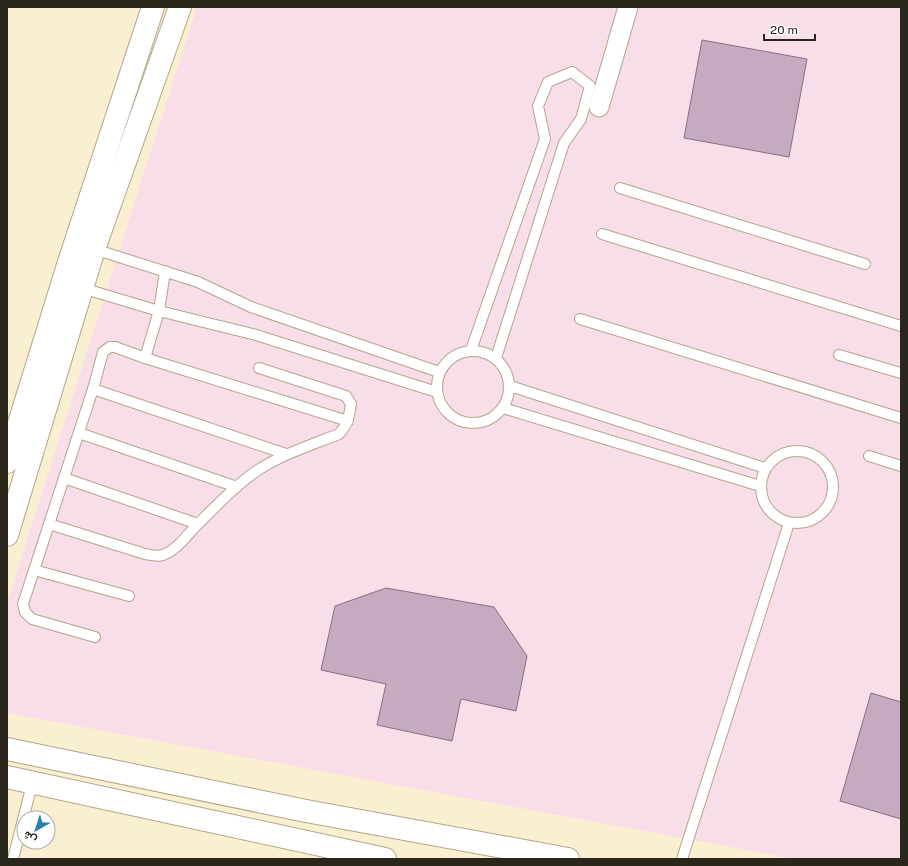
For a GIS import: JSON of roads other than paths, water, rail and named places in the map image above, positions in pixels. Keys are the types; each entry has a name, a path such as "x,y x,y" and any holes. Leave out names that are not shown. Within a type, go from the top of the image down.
{"main road":[{"path":"7,462 153,7"},
{"path":"7,535 94,250 180,7"},
{"path":"7,749 306,811 568,859"},
{"path":"7,777 32,784 385,859"}],"street":[{"path":"599,107 628,7"}],"lane":[{"path":"471,350 545,139 538,106 548,82 572,72 590,86 581,119 564,143 496,358"},
{"path":"620,188 865,264"},
{"path":"602,234 901,326"},
{"path":"94,250 198,282 251,307 439,372"},
{"path":"144,358 159,312 165,271"},
{"path":"82,288 159,312 256,335 437,392"},
{"path":"580,319 901,418"},
{"path":"95,638 32,619 25,612 23,604 93,389 103,352 106,349 115,347 144,358 348,421"},
{"path":"471,350 480,350 496,358 508,375 510,386 508,397 503,408 495,416 483,422 471,423 459,420 448,414 441,404 437,392 437,382 439,372 452,356 471,350"},
{"path":"839,355 901,373"},
{"path":"49,524 145,554 155,556 163,555 172,550 237,487 258,470 286,454 339,434 348,421 351,404 346,396 259,368"},
{"path":"510,386 765,468"},
{"path":"93,389 286,454"},
{"path":"503,408 760,486"},
{"path":"79,433 237,487"},
{"path":"791,451 801,451 811,454 826,466 831,474 833,493 830,503 817,518 808,522 798,524 789,523 777,518 768,510 762,498 760,486 765,468 772,460 781,454 791,451"},
{"path":"869,456 901,466"},
{"path":"64,478 198,524"},
{"path":"682,859 789,523"},
{"path":"34,570 129,596"},
{"path":"13,859 32,784"}]}
